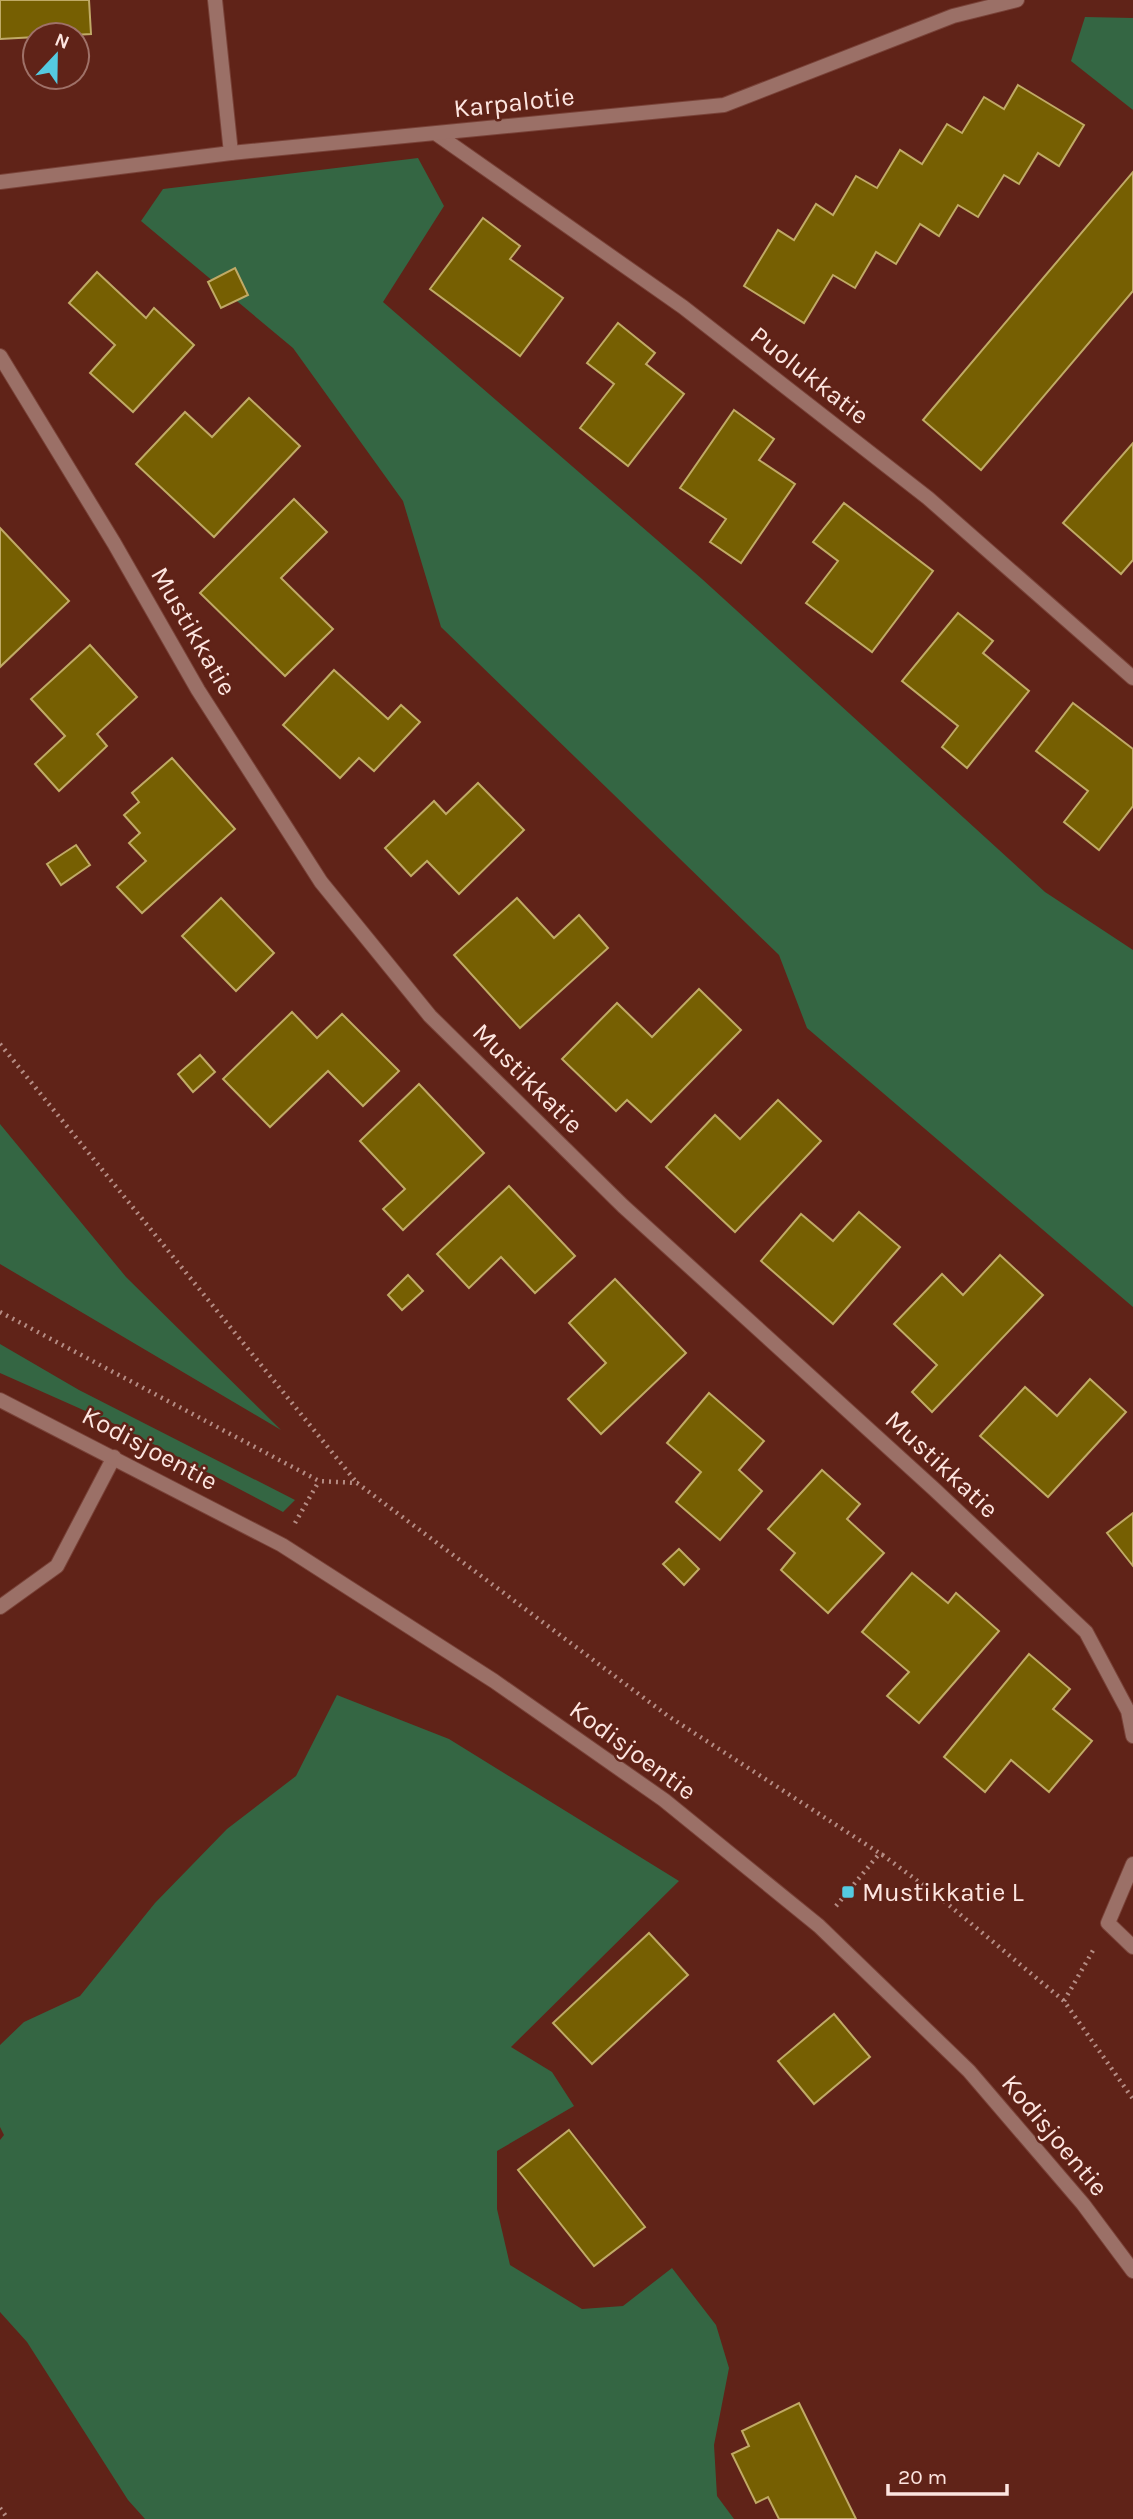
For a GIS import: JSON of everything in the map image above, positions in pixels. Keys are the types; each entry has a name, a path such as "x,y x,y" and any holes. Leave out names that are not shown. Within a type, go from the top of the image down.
{"street":[{"path":"215,0 231,153"},
{"name":"Karpalotie","path":"0,182 231,153 438,135 724,105 953,16 1017,0"},
{"name":"Puolukkatie","path":"438,135 684,307 928,498 1133,678"},
{"name":"Mustikkatie","path":"0,356 114,543 198,690 321,882 430,1016 623,1206 934,1489 1086,1632 1128,1711 1133,1736"},
{"name":"Kodisjoentie","path":"0,1400 282,1545 494,1681 664,1801 820,1926 969,2071 1083,2204 1133,2271"},
{"path":"0,1606 57,1566 114,1457"},
{"path":"1133,1864 1108,1923 1133,1948"}],"path":[{"path":"0,1044 357,1483 668,1716 884,1856 1064,2001 1133,2099"},
{"path":"0,1312 319,1481 357,1483"},
{"path":"282,1545 319,1481"},
{"path":"820,1926 879,1854 884,1856"},
{"path":"1064,2001 1108,1923"},
{"path":"0,2508 8,2519"}],"green space":[{"path":"1085,17 1133,18 1133,110 1071,61"},
{"path":"418,158 444,206 383,302 702,579 1045,892 1133,950 1133,1307 807,1028 779,955 441,627 403,501 293,348 141,221 163,189"},
{"path":"0,1124 126,1277 281,1430 0,1264"},
{"path":"0,1344 79,1390 295,1500 283,1512 117,1425 0,1373"},
{"path":"337,1695 449,1739 679,1881 511,2047 552,2072 574,2106 497,2151 497,2209 510,2265 582,2309 623,2306 672,2268 716,2325 729,2368 714,2445 717,2496 734,2519 145,2519 128,2500 27,2342 0,2312 0,2140 4,2135 0,2127 0,2045 24,2022 80,1996 155,1903 227,1829 296,1776"}],"building":[{"path":"0,0 89,0 90,21 21,21 21,38 0,39"},
{"path":"1018,85 1084,125 1059,166 1038,153 1019,184 1004,175 978,217 958,205 939,236 920,224 896,264 876,252 855,288 833,275 804,323 744,286 778,230 794,240 816,204 833,215 856,176 877,188 900,150 922,164 947,124 962,133 984,97 1004,109"},
{"path":"1133,172 1133,291 981,470 923,420"},
{"path":"483,218 520,246 510,259 563,298 520,356 430,289"},
{"path":"235,268 248,295 221,308 208,282"},
{"path":"97,272 146,318 154,308 194,345 133,412 90,373 115,345 69,303"},
{"path":"618,323 655,353 646,364 684,394 628,466 580,428 614,384 587,363"},
{"path":"249,398 300,446 214,537 136,464 185,412 212,437"},
{"path":"734,410 774,439 759,460 795,484 741,563 710,542 726,519 680,488"},
{"path":"1133,443 1133,560 1121,574 1063,523"},
{"path":"294,499 327,532 281,578 333,629 285,676 200,593"},
{"path":"844,503 933,571 872,652 806,603 838,561 813,542"},
{"path":"0,528 69,601 0,667"},
{"path":"958,613 993,641 983,653 1029,691 967,768 942,747 958,726 902,681"},
{"path":"90,645 137,697 97,734 107,746 59,791 35,764 65,736 31,699"},
{"path":"334,670 388,719 401,705 420,722 374,771 359,758 340,778 283,725"},
{"path":"1073,703 1133,749 1133,806 1099,850 1064,822 1088,791 1036,751"},
{"path":"172,758 235,829 142,913 117,887 146,861 129,843 140,833 124,815 139,802 132,793"},
{"path":"478,783 524,830 459,894 427,861 411,876 385,848 434,801 446,814"},
{"path":"76,845 90,865 61,885 47,864"},
{"path":"221,898 274,953 236,991 182,936"},
{"path":"517,898 554,938 579,915 608,948 520,1028 454,955"},
{"path":"699,989 741,1030 651,1122 627,1100 616,1111 562,1059 617,1003 652,1037"},
{"path":"292,1012 317,1038 342,1014 399,1071 363,1106 328,1071 270,1127 223,1079"},
{"path":"200,1055 215,1072 193,1092 178,1074"},
{"path":"419,1084 484,1153 403,1230 383,1209 405,1189 360,1141"},
{"path":"778,1100 821,1141 735,1232 666,1167 715,1115 740,1139"},
{"path":"509,1186 575,1256 535,1293 501,1257 469,1288 437,1254"},
{"path":"859,1212 900,1247 833,1324 761,1261 801,1214 833,1241"},
{"path":"1000,1255 1043,1295 932,1412 912,1392 937,1365 894,1324 942,1274 963,1295"},
{"path":"408,1275 423,1291 402,1310 388,1295"},
{"path":"615,1279 686,1353 601,1434 568,1399 606,1363 569,1323"},
{"path":"1090,1379 1126,1412 1048,1497 980,1436 1025,1387 1057,1416"},
{"path":"709,1393 764,1441 739,1470 762,1491 720,1540 676,1502 701,1472 667,1443"},
{"path":"822,1470 860,1504 847,1519 884,1553 828,1613 781,1570 795,1553 768,1529"},
{"path":"1133,1513 1133,1566 1107,1533"},
{"path":"679,1549 699,1569 684,1585 663,1564"},
{"path":"912,1573 948,1603 956,1593 999,1631 919,1723 887,1696 909,1672 862,1632"},
{"path":"1029,1654 1070,1689 1053,1709 1092,1741 1049,1792 1011,1760 985,1792 944,1757"},
{"path":"649,1933 688,1975 592,2064 553,2023"},
{"path":"834,2014 870,2057 814,2104 778,2061"},
{"path":"569,2130 645,2227 594,2266 518,2170"},
{"path":"799,2403 856,2519 779,2519 768,2497 756,2503 732,2454 749,2446 742,2431"}],"place":[{"name":"Mustikkatie L","path":"848,1892"}]}
